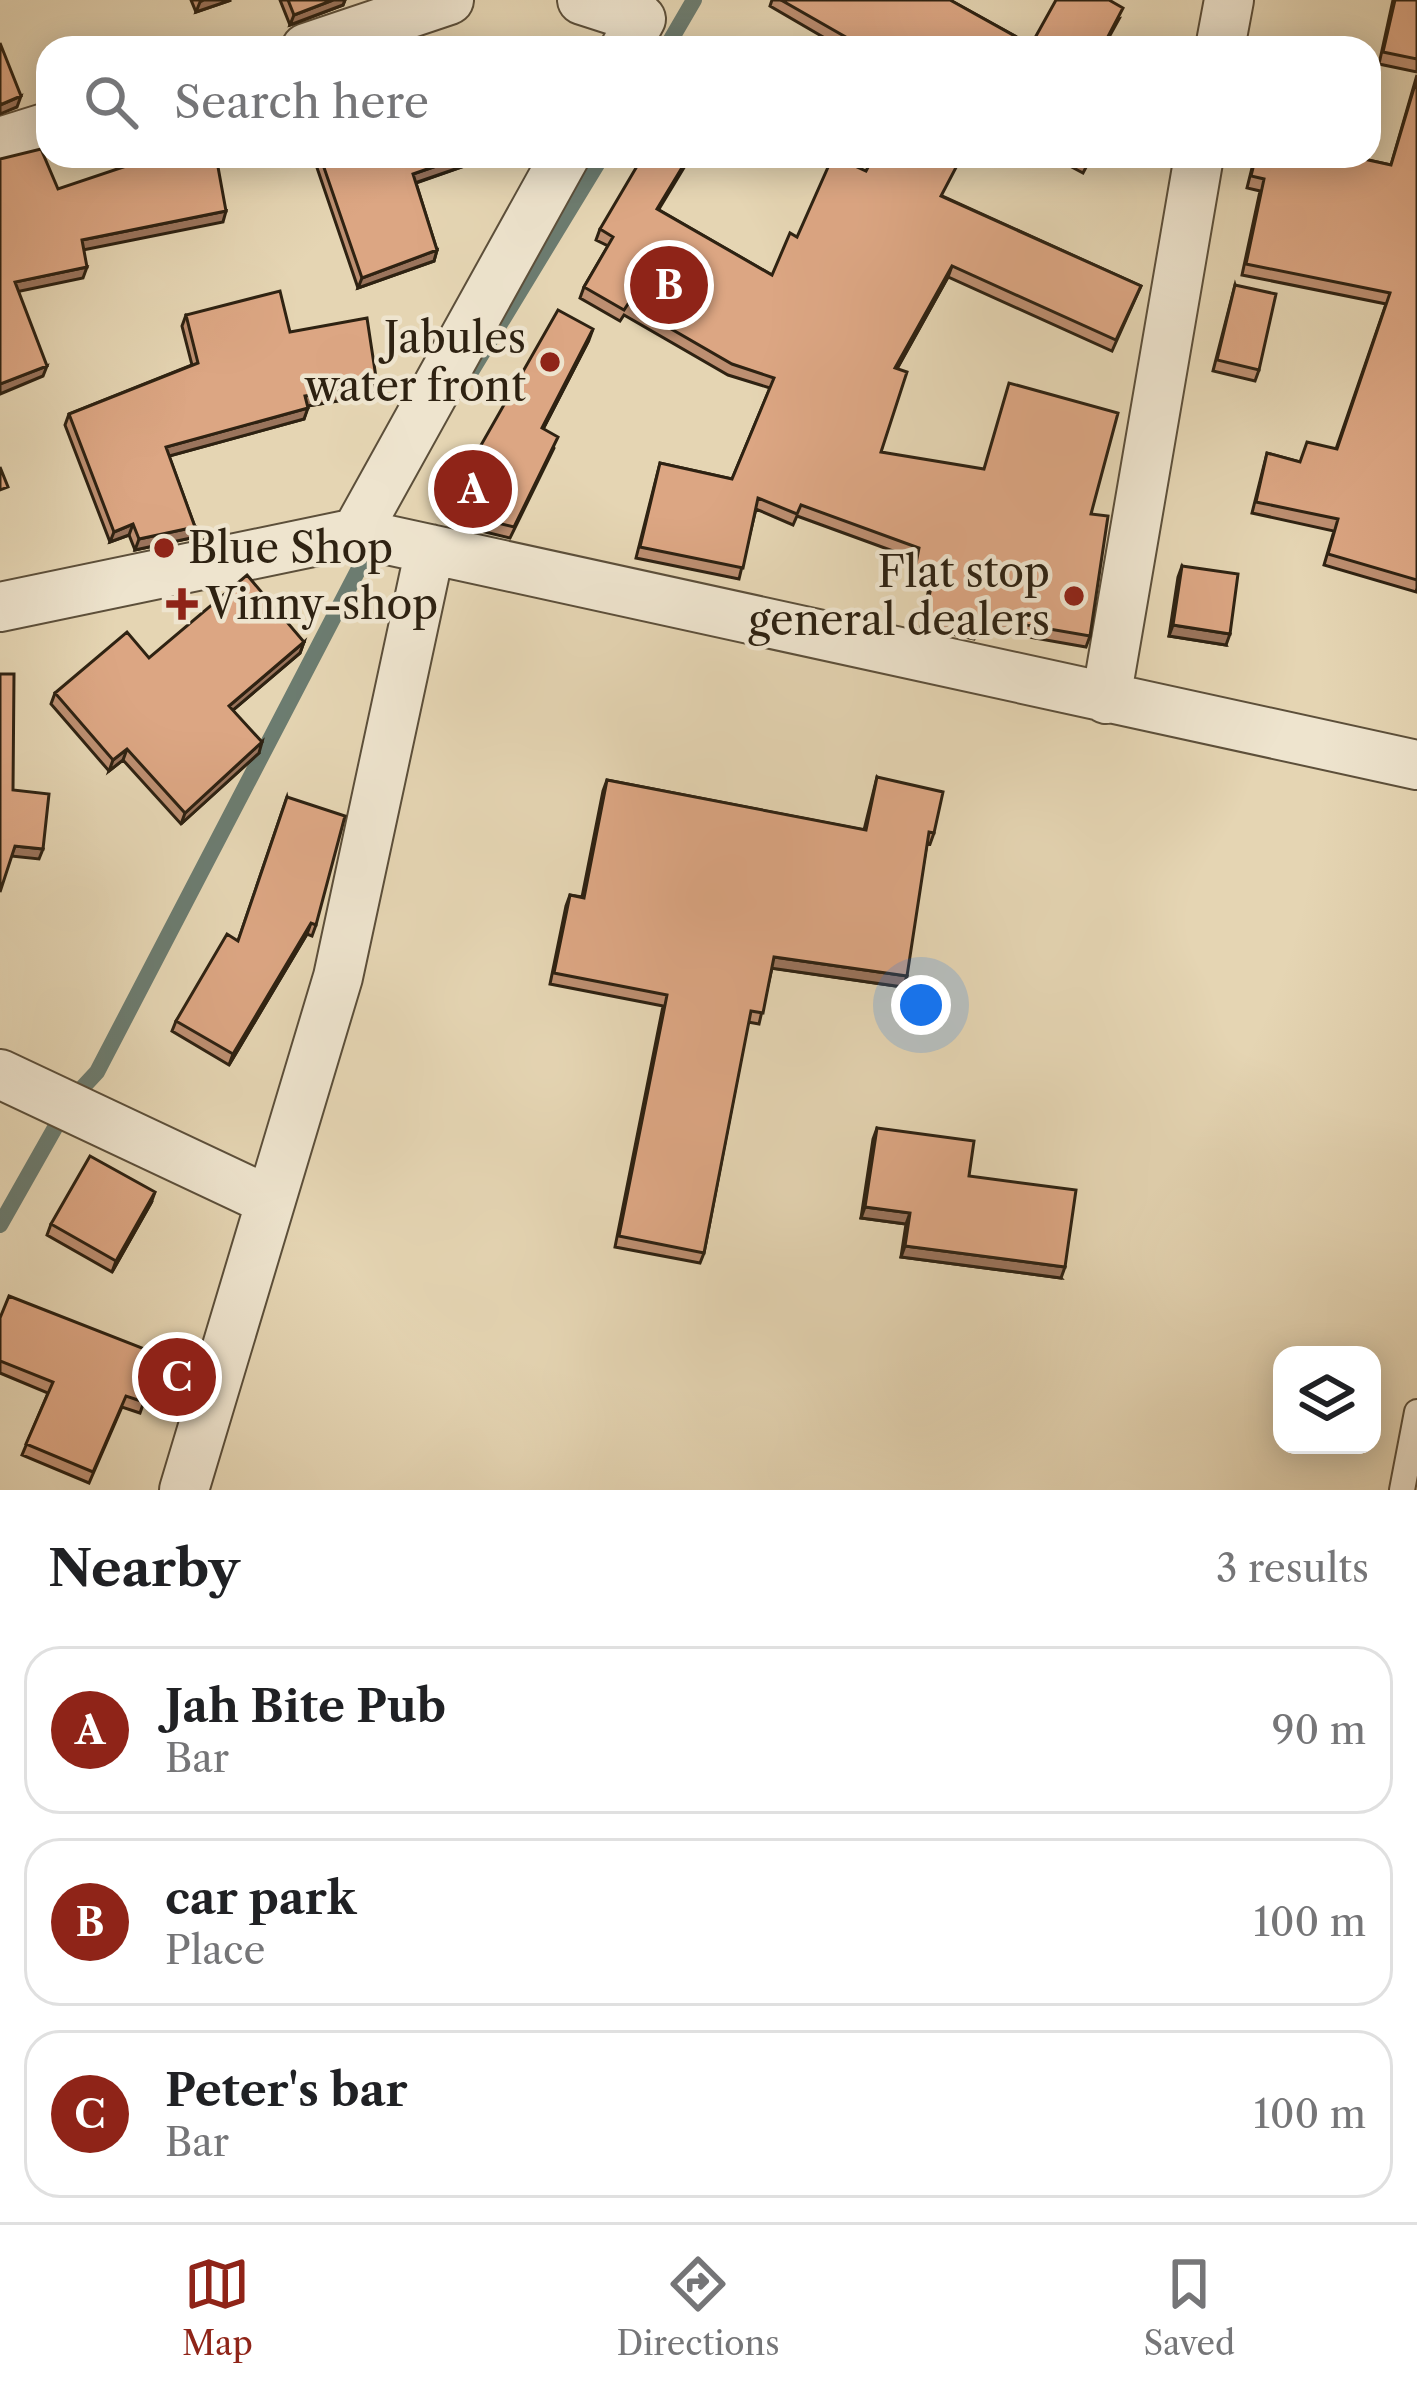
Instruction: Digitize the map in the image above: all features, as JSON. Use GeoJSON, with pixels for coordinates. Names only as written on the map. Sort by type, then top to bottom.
{"type":"FeatureCollection","features":[{"type":"Feature","properties":{"kind":"street"},"geometry":{"type":"LineString","coordinates":[[342,36],[448,0]]}},
{"type":"Feature","properties":{"kind":"street"},"geometry":{"type":"LineString","coordinates":[[581,0],[641,19],[632,36]]}},
{"type":"Feature","properties":{"kind":"street"},"geometry":{"type":"LineString","coordinates":[[1222,36],[1229,0]]}},
{"type":"Feature","properties":{"kind":"street"},"geometry":{"type":"LineString","coordinates":[[0,142],[36,131]]}},
{"type":"Feature","properties":{"kind":"street"},"geometry":{"type":"LineString","coordinates":[[356,532],[558,168]]}},
{"type":"Feature","properties":{"kind":"street"},"geometry":{"type":"LineString","coordinates":[[1106,699],[1197,168]]}},
{"type":"Feature","properties":{"kind":"street"},"geometry":{"type":"LineString","coordinates":[[0,608],[356,532],[1417,765]]}},
{"type":"Feature","properties":{"kind":"street"},"geometry":{"type":"LineString","coordinates":[[184,1490],[338,977],[430,549]]}},
{"type":"Feature","properties":{"kind":"street"},"geometry":{"type":"LineString","coordinates":[[0,1074],[270,1201]]}},
{"type":"Feature","properties":{"kind":"lane"},"geometry":{"type":"LineString","coordinates":[[1402,1490],[1417,1412]]}},
{"type":"Feature","properties":{"kind":"building"},"geometry":{"type":"Polygon","coordinates":[[[288,0],[333,0],[294,15],[288,0]]]}},
{"type":"Feature","properties":{"kind":"building"},"geometry":{"type":"Polygon","coordinates":[[[781,0],[950,0],[1015,36],[844,36],[781,0]]]}},
{"type":"Feature","properties":{"kind":"building"},"geometry":{"type":"Polygon","coordinates":[[[1056,0],[1109,0],[1123,8],[1108,36],[1036,36],[1056,0]]]}},
{"type":"Feature","properties":{"kind":"building"},"geometry":{"type":"Polygon","coordinates":[[[1395,0],[1417,0],[1417,59],[1383,52],[1395,0]]]}},
{"type":"Feature","properties":{"kind":"building"},"geometry":{"type":"Polygon","coordinates":[[[0,43],[21,96],[0,105],[0,43]]]}},
{"type":"Feature","properties":{"kind":"building"},"geometry":{"type":"Polygon","coordinates":[[[1417,78],[1417,580],[1328,554],[1338,519],[1256,502],[1267,453],[1300,462],[1307,442],[1337,449],[1390,293],[1246,264],[1264,179],[1251,176],[1253,168],[1391,165],[1417,78]]]}},
{"type":"Feature","properties":{"kind":"building"},"geometry":{"type":"Polygon","coordinates":[[[36,150],[36,168],[49,168],[58,189],[120,168],[218,168],[226,211],[82,240],[87,267],[15,282],[47,366],[0,384],[0,159],[36,150]]]}},
{"type":"Feature","properties":{"kind":"building"},"geometry":{"type":"Polygon","coordinates":[[[324,168],[430,168],[413,174],[437,250],[362,278],[324,168]]]}},
{"type":"Feature","properties":{"kind":"building"},"geometry":{"type":"Polygon","coordinates":[[[636,168],[682,168],[657,209],[772,275],[790,233],[797,237],[828,168],[956,168],[941,196],[1141,286],[1116,340],[952,266],[895,368],[907,372],[881,452],[984,469],[1009,383],[1118,413],[1091,514],[1108,516],[1090,636],[980,617],[978,628],[925,617],[933,577],[914,574],[919,548],[801,505],[797,514],[758,498],[743,568],[640,547],[660,463],[732,479],[774,378],[732,364],[628,304],[624,310],[584,287],[613,237],[600,229],[636,168]]]}},
{"type":"Feature","properties":{"kind":"building"},"geometry":{"type":"Polygon","coordinates":[[[1235,285],[1276,294],[1259,370],[1217,360],[1235,285]]]}},
{"type":"Feature","properties":{"kind":"building"},"geometry":{"type":"Polygon","coordinates":[[[280,291],[290,332],[367,318],[377,384],[305,396],[308,408],[166,447],[195,527],[139,539],[133,524],[114,532],[69,414],[198,363],[186,315],[280,291]]]}},
{"type":"Feature","properties":{"kind":"building"},"geometry":{"type":"Polygon","coordinates":[[[558,310],[593,329],[542,428],[558,437],[514,527],[481,519],[448,503],[558,310]]]}},
{"type":"Feature","properties":{"kind":"building"},"geometry":{"type":"Polygon","coordinates":[[[0,467],[8,487],[0,490],[0,467]]]}},
{"type":"Feature","properties":{"kind":"building"},"geometry":{"type":"Polygon","coordinates":[[[1182,566],[1238,574],[1230,634],[1173,625],[1182,566]]]}},
{"type":"Feature","properties":{"kind":"building"},"geometry":{"type":"Polygon","coordinates":[[[247,575],[304,642],[229,706],[262,742],[185,813],[127,749],[113,760],[55,693],[127,632],[149,658],[247,575]]]}},
{"type":"Feature","properties":{"kind":"building"},"geometry":{"type":"Polygon","coordinates":[[[0,674],[14,674],[13,790],[49,794],[43,849],[15,846],[0,892],[0,674]]]}},
{"type":"Feature","properties":{"kind":"building"},"geometry":{"type":"Polygon","coordinates":[[[877,777],[943,792],[934,833],[929,832],[907,976],[774,957],[763,1013],[751,1011],[704,1253],[619,1236],[667,995],[554,973],[570,895],[584,898],[607,780],[866,830],[877,777]]]}},
{"type":"Feature","properties":{"kind":"building"},"geometry":{"type":"Polygon","coordinates":[[[287,797],[345,816],[316,925],[311,923],[233,1054],[176,1021],[227,934],[238,941],[287,797]]]}},
{"type":"Feature","properties":{"kind":"building"},"geometry":{"type":"Polygon","coordinates":[[[877,1128],[974,1141],[969,1176],[1076,1190],[1065,1267],[905,1246],[910,1213],[865,1207],[877,1128]]]}},
{"type":"Feature","properties":{"kind":"building"},"geometry":{"type":"Polygon","coordinates":[[[90,1156],[155,1192],[116,1261],[51,1224],[90,1156]]]}},
{"type":"Feature","properties":{"kind":"building"},"geometry":{"type":"Polygon","coordinates":[[[9,1296],[160,1355],[144,1402],[126,1396],[93,1472],[26,1444],[53,1382],[0,1361],[0,1318],[9,1296]]]}},
{"type":"Feature","properties":{"kind":"waterway"},"geometry":{"type":"LineString","coordinates":[[673,36],[694,0]]}},
{"type":"Feature","properties":{"kind":"waterway"},"geometry":{"type":"LineString","coordinates":[[472,370],[595,168]]}},
{"type":"Feature","properties":{"kind":"waterway"},"geometry":{"type":"LineString","coordinates":[[71,1100],[97,1072],[365,557]]}},
{"type":"Feature","properties":{"kind":"waterway"},"geometry":{"type":"LineString","coordinates":[[0,1225],[56,1126]]}},
{"type":"Feature","properties":{"kind":"place","name":"car park"},"geometry":{"type":"Point","coordinates":[669,285]}},
{"type":"Feature","properties":{"kind":"place","name":"Jabules water front"},"geometry":{"type":"Point","coordinates":[550,362]}},
{"type":"Feature","properties":{"kind":"place","name":"Jah Bite Pub"},"geometry":{"type":"Point","coordinates":[473,489]}},
{"type":"Feature","properties":{"kind":"place","name":"Blue Shop"},"geometry":{"type":"Point","coordinates":[164,548]}},
{"type":"Feature","properties":{"kind":"place","name":"Flat stop general dealers"},"geometry":{"type":"Point","coordinates":[1074,596]}},
{"type":"Feature","properties":{"kind":"place","name":"Vinny-shop"},"geometry":{"type":"Point","coordinates":[182,604]}},
{"type":"Feature","properties":{"kind":"place","name":"Peter's bar"},"geometry":{"type":"Point","coordinates":[177,1377]}}]}
